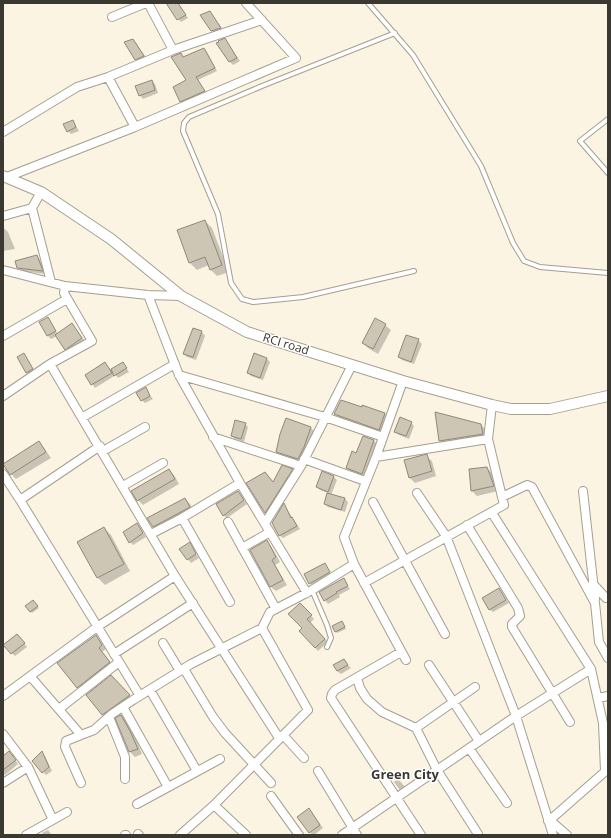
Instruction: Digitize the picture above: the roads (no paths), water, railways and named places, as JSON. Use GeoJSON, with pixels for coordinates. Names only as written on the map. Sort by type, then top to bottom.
{"type":"FeatureCollection","features":[{"type":"Feature","properties":{"kind":"street"},"geometry":{"type":"LineString","coordinates":[[112,17],[147,3],[173,50]]}},
{"type":"Feature","properties":{"kind":"street"},"geometry":{"type":"LineString","coordinates":[[5,176],[135,127],[296,58],[246,3]]}},
{"type":"Feature","properties":{"kind":"street"},"geometry":{"type":"LineString","coordinates":[[3,132],[77,87],[108,77],[173,50],[262,20]]}},
{"type":"Feature","properties":{"kind":"street"},"geometry":{"type":"LineString","coordinates":[[108,77],[135,127]]}},
{"type":"Feature","properties":{"kind":"street","name":"RCI road"},"geometry":{"type":"LineString","coordinates":[[5,176],[41,192],[111,239],[180,296],[247,332],[403,382],[511,409],[550,409],[608,396]]}},
{"type":"Feature","properties":{"kind":"street"},"geometry":{"type":"LineString","coordinates":[[41,192],[32,208],[51,282]]}},
{"type":"Feature","properties":{"kind":"street"},"geometry":{"type":"LineString","coordinates":[[3,216],[32,208]]}},
{"type":"Feature","properties":{"kind":"street"},"geometry":{"type":"LineString","coordinates":[[4,271],[65,286],[148,295],[180,296]]}},
{"type":"Feature","properties":{"kind":"street"},"geometry":{"type":"LineString","coordinates":[[3,396],[50,364],[92,342],[67,299],[64,292],[65,286]]}},
{"type":"Feature","properties":{"kind":"street"},"geometry":{"type":"LineString","coordinates":[[148,295],[180,375],[213,437],[270,532],[310,591]]}},
{"type":"Feature","properties":{"kind":"street"},"geometry":{"type":"LineString","coordinates":[[3,336],[67,299]]}},
{"type":"Feature","properties":{"kind":"street"},"geometry":{"type":"LineString","coordinates":[[50,364],[83,417],[175,576],[222,649],[281,737],[304,758]]}},
{"type":"Feature","properties":{"kind":"street"},"geometry":{"type":"LineString","coordinates":[[83,417],[175,364]]}},
{"type":"Feature","properties":{"kind":"street"},"geometry":{"type":"LineString","coordinates":[[265,523],[302,463],[352,365]]}},
{"type":"Feature","properties":{"kind":"street"},"geometry":{"type":"LineString","coordinates":[[180,375],[325,417],[383,437]]}},
{"type":"Feature","properties":{"kind":"street"},"geometry":{"type":"LineString","coordinates":[[403,382],[376,457],[365,481],[344,537],[354,564],[406,660]]}},
{"type":"Feature","properties":{"kind":"street"},"geometry":{"type":"LineString","coordinates":[[364,583],[504,505],[488,440],[492,405]]}},
{"type":"Feature","properties":{"kind":"street"},"geometry":{"type":"LineString","coordinates":[[20,500],[101,449],[145,427]]}},
{"type":"Feature","properties":{"kind":"street"},"geometry":{"type":"LineString","coordinates":[[213,437],[365,481]]}},
{"type":"Feature","properties":{"kind":"street"},"geometry":{"type":"LineString","coordinates":[[376,457],[488,440]]}},
{"type":"Feature","properties":{"kind":"street"},"geometry":{"type":"LineString","coordinates":[[123,486],[163,463]]}},
{"type":"Feature","properties":{"kind":"street"},"geometry":{"type":"LineString","coordinates":[[3,474],[140,696]]}},
{"type":"Feature","properties":{"kind":"street"},"geometry":{"type":"LineString","coordinates":[[150,534],[182,518],[240,483]]}},
{"type":"Feature","properties":{"kind":"street"},"geometry":{"type":"LineString","coordinates":[[502,497],[527,485],[532,487],[595,603]]}},
{"type":"Feature","properties":{"kind":"street"},"geometry":{"type":"LineString","coordinates":[[583,491],[599,642],[608,658]]}},
{"type":"Feature","properties":{"kind":"street"},"geometry":{"type":"LineString","coordinates":[[417,494],[446,536],[516,716],[553,835]]}},
{"type":"Feature","properties":{"kind":"street"},"geometry":{"type":"LineString","coordinates":[[374,502],[445,634]]}},
{"type":"Feature","properties":{"kind":"street"},"geometry":{"type":"LineString","coordinates":[[492,513],[591,669],[603,723],[606,770],[549,821]]}},
{"type":"Feature","properties":{"kind":"street"},"geometry":{"type":"LineString","coordinates":[[182,518],[230,602]]}},
{"type":"Feature","properties":{"kind":"street"},"geometry":{"type":"LineString","coordinates":[[228,522],[276,609]]}},
{"type":"Feature","properties":{"kind":"street"},"geometry":{"type":"LineString","coordinates":[[467,525],[518,608],[520,616],[513,621],[512,627],[570,722]]}},
{"type":"Feature","properties":{"kind":"street"},"geometry":{"type":"LineString","coordinates":[[242,548],[270,532]]}},
{"type":"Feature","properties":{"kind":"street"},"geometry":{"type":"LineString","coordinates":[[81,783],[65,747],[66,741],[94,730],[109,717],[182,670],[262,628],[270,612],[310,591],[354,564]]}},
{"type":"Feature","properties":{"kind":"street"},"geometry":{"type":"LineString","coordinates":[[3,696],[97,627],[175,576]]}},
{"type":"Feature","properties":{"kind":"street"},"geometry":{"type":"LineString","coordinates":[[593,584],[606,598],[608,597]]}},
{"type":"Feature","properties":{"kind":"street"},"geometry":{"type":"LineString","coordinates":[[114,654],[193,604]]}},
{"type":"Feature","properties":{"kind":"street"},"geometry":{"type":"LineString","coordinates":[[184,833],[214,805],[308,710],[262,628]]}},
{"type":"Feature","properties":{"kind":"street"},"geometry":{"type":"LineString","coordinates":[[163,643],[225,733],[271,782]]}},
{"type":"Feature","properties":{"kind":"street"},"geometry":{"type":"LineString","coordinates":[[401,652],[335,690],[331,698],[421,835]]}},
{"type":"Feature","properties":{"kind":"street"},"geometry":{"type":"LineString","coordinates":[[59,709],[119,662]]}},
{"type":"Feature","properties":{"kind":"street"},"geometry":{"type":"LineString","coordinates":[[429,666],[479,741]]}},
{"type":"Feature","properties":{"kind":"street"},"geometry":{"type":"LineString","coordinates":[[342,835],[516,716],[591,669]]}},
{"type":"Feature","properties":{"kind":"street"},"geometry":{"type":"LineString","coordinates":[[30,676],[81,734]]}},
{"type":"Feature","properties":{"kind":"street"},"geometry":{"type":"LineString","coordinates":[[357,678],[360,688],[367,699],[377,708],[382,712],[416,728],[437,770],[478,834]]}},
{"type":"Feature","properties":{"kind":"street"},"geometry":{"type":"LineString","coordinates":[[416,728],[475,687]]}},
{"type":"Feature","properties":{"kind":"street"},"geometry":{"type":"LineString","coordinates":[[150,690],[197,771]]}},
{"type":"Feature","properties":{"kind":"street"},"geometry":{"type":"LineString","coordinates":[[598,698],[608,696]]}},
{"type":"Feature","properties":{"kind":"street"},"geometry":{"type":"LineString","coordinates":[[124,707],[168,787]]}},
{"type":"Feature","properties":{"kind":"street"},"geometry":{"type":"LineString","coordinates":[[109,717],[125,757],[125,778]]}},
{"type":"Feature","properties":{"kind":"street"},"geometry":{"type":"LineString","coordinates":[[3,734],[28,767],[53,820]]}},
{"type":"Feature","properties":{"kind":"street"},"geometry":{"type":"LineString","coordinates":[[469,748],[507,803]]}},
{"type":"Feature","properties":{"kind":"street"},"geometry":{"type":"LineString","coordinates":[[137,804],[220,759]]}},
{"type":"Feature","properties":{"kind":"street"},"geometry":{"type":"LineString","coordinates":[[3,783],[28,767]]}},
{"type":"Feature","properties":{"kind":"street"},"geometry":{"type":"LineString","coordinates":[[318,771],[357,835]]}},
{"type":"Feature","properties":{"kind":"street"},"geometry":{"type":"LineString","coordinates":[[271,796],[299,835]]}},
{"type":"Feature","properties":{"kind":"street"},"geometry":{"type":"LineString","coordinates":[[214,805],[246,835]]}},
{"type":"Feature","properties":{"kind":"street"},"geometry":{"type":"LineString","coordinates":[[26,835],[67,812]]}},
{"type":"Feature","properties":{"kind":"street"},"geometry":{"type":"LineString","coordinates":[[549,821],[566,835]]}},
{"type":"Feature","properties":{"kind":"lane"},"geometry":{"type":"LineString","coordinates":[[368,3],[413,55],[481,166],[513,243],[524,261],[540,267],[608,273]]}},
{"type":"Feature","properties":{"kind":"lane"},"geometry":{"type":"LineString","coordinates":[[395,33],[189,117],[184,123],[183,131],[218,214],[231,283],[242,299],[253,302],[303,297],[414,271]]}},
{"type":"Feature","properties":{"kind":"lane"},"geometry":{"type":"LineString","coordinates":[[608,119],[580,141],[608,173]]}},
{"type":"Feature","properties":{"kind":"lane"},"geometry":{"type":"LineString","coordinates":[[310,591],[328,625],[331,638],[327,647]]}},
{"type":"Feature","properties":{"kind":"district","name":"Green City"},"geometry":{"type":"Point","coordinates":[405,774]}}]}
